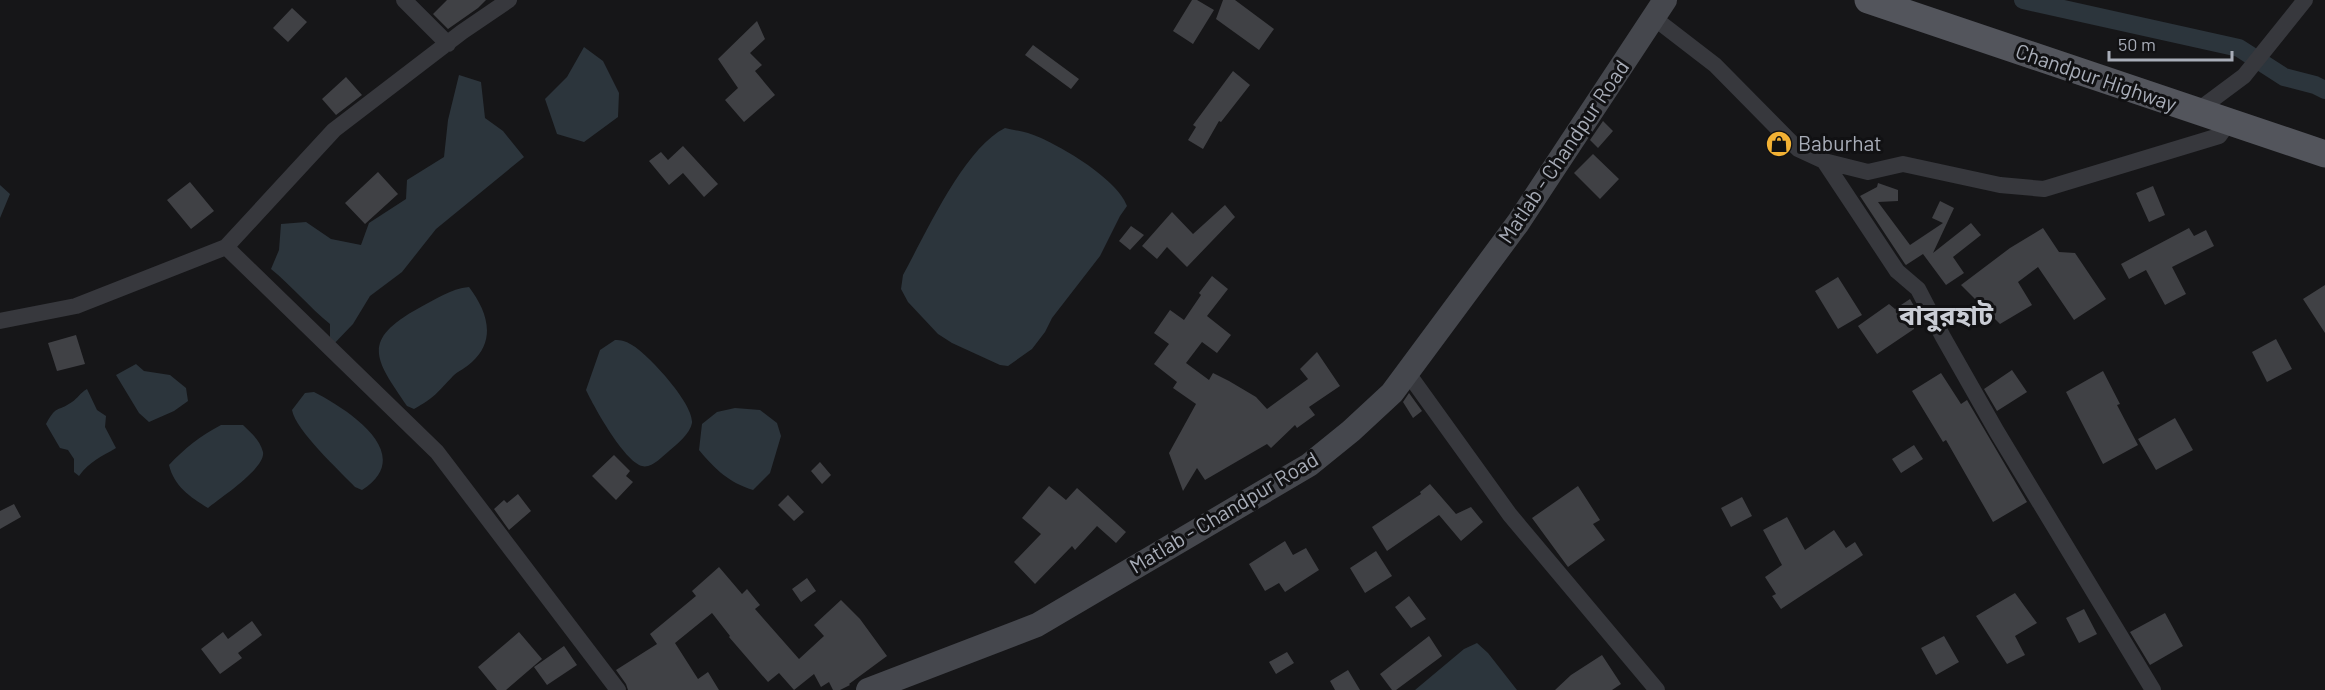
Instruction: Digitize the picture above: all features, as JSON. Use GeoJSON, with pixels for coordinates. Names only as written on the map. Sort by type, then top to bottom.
{"type":"FeatureCollection","features":[{"type":"Feature","properties":{"kind":"main road","name":"Chandpur Highway"},"geometry":{"type":"LineString","coordinates":[[1868,0],[1908,6],[2197,111],[2325,154]]}},
{"type":"Feature","properties":{"kind":"main road","name":"Matlab - Chandpur Road"},"geometry":{"type":"LineString","coordinates":[[868,690],[1037,625],[1309,465],[1351,430],[1392,393],[1518,223],[1659,9]]}},
{"type":"Feature","properties":{"kind":"street"},"geometry":{"type":"LineString","coordinates":[[405,0],[448,44]]}},
{"type":"Feature","properties":{"kind":"street"},"geometry":{"type":"LineString","coordinates":[[0,321],[76,306],[226,247],[334,130],[509,0]]}},
{"type":"Feature","properties":{"kind":"street"},"geometry":{"type":"LineString","coordinates":[[2197,111],[2244,76],[2305,0]]}},
{"type":"Feature","properties":{"kind":"street"},"geometry":{"type":"LineString","coordinates":[[1659,9],[1798,149],[1824,161],[1868,172],[1903,164],[2000,185],[2044,189],[2219,136],[2229,122]]}},
{"type":"Feature","properties":{"kind":"street"},"geometry":{"type":"LineString","coordinates":[[1824,161],[1897,271],[1918,289],[1943,338],[1997,432],[2153,690]]}},
{"type":"Feature","properties":{"kind":"street"},"geometry":{"type":"LineString","coordinates":[[226,247],[437,452],[618,690]]}},
{"type":"Feature","properties":{"kind":"street"},"geometry":{"type":"LineString","coordinates":[[1407,372],[1510,515],[1657,690]]}},
{"type":"Feature","properties":{"kind":"shaded area"},"geometry":{"type":"Polygon","coordinates":[[[584,47],[603,61],[619,93],[618,117],[584,142],[557,134],[545,99],[567,77],[584,47]]]}},
{"type":"Feature","properties":{"kind":"shaded area"},"geometry":{"type":"Polygon","coordinates":[[[459,75],[481,82],[485,118],[503,131],[524,157],[436,229],[402,272],[370,296],[353,324],[330,348],[330,324],[271,269],[279,250],[281,224],[306,222],[331,239],[361,245],[369,223],[406,199],[407,180],[444,157],[448,120],[459,75]]]}},
{"type":"Feature","properties":{"kind":"shaded area"},"geometry":{"type":"Polygon","coordinates":[[[1005,128],[1028,133],[1054,144],[1085,163],[1112,184],[1127,206],[1100,256],[1052,318],[1045,332],[1032,349],[1008,366],[1000,365],[938,334],[908,302],[901,289],[903,275],[947,194],[975,154],[990,138],[1005,128]]]}},
{"type":"Feature","properties":{"kind":"shaded area"},"geometry":{"type":"Polygon","coordinates":[[[0,185],[10,194],[0,218],[0,185]]]}},
{"type":"Feature","properties":{"kind":"shaded area"},"geometry":{"type":"Polygon","coordinates":[[[469,287],[481,306],[487,325],[485,344],[472,362],[455,374],[431,398],[414,409],[407,406],[381,363],[379,352],[381,341],[387,331],[419,308],[449,292],[469,287]]]}},
{"type":"Feature","properties":{"kind":"shaded area"},"geometry":{"type":"Polygon","coordinates":[[[615,340],[630,344],[648,358],[669,380],[691,415],[691,427],[686,435],[649,466],[642,466],[635,462],[618,444],[586,390],[600,350],[615,340]]]}},
{"type":"Feature","properties":{"kind":"shaded area"},"geometry":{"type":"Polygon","coordinates":[[[136,364],[144,371],[170,375],[186,388],[188,401],[174,411],[149,422],[139,413],[116,375],[136,364]]]}},
{"type":"Feature","properties":{"kind":"shaded area"},"geometry":{"type":"Polygon","coordinates":[[[87,389],[97,410],[106,416],[105,427],[116,448],[92,463],[79,476],[74,472],[74,459],[68,450],[60,448],[46,424],[55,411],[72,402],[87,389]]]}},
{"type":"Feature","properties":{"kind":"shaded area"},"geometry":{"type":"Polygon","coordinates":[[[314,392],[358,421],[371,434],[380,448],[383,462],[377,476],[362,490],[355,487],[319,450],[295,419],[292,410],[305,393],[314,392]]]}},
{"type":"Feature","properties":{"kind":"shaded area"},"geometry":{"type":"Polygon","coordinates":[[[735,408],[760,410],[777,423],[781,436],[770,473],[753,490],[723,475],[699,450],[702,424],[717,412],[735,408]]]}},
{"type":"Feature","properties":{"kind":"shaded area"},"geometry":{"type":"Polygon","coordinates":[[[221,425],[243,425],[260,444],[263,452],[262,459],[250,474],[208,508],[179,485],[169,465],[193,443],[221,425]]]}},
{"type":"Feature","properties":{"kind":"shaded area"},"geometry":{"type":"Polygon","coordinates":[[[1477,643],[1488,653],[1517,690],[1415,690],[1464,649],[1477,643]]]}},
{"type":"Feature","properties":{"kind":"building"},"geometry":{"type":"Polygon","coordinates":[[[447,0],[486,0],[448,29],[433,14],[447,0]]]}},
{"type":"Feature","properties":{"kind":"building"},"geometry":{"type":"Polygon","coordinates":[[[1192,0],[1197,0],[1214,10],[1193,44],[1173,31],[1192,0]]]}},
{"type":"Feature","properties":{"kind":"building"},"geometry":{"type":"Polygon","coordinates":[[[1223,0],[1235,0],[1274,29],[1259,50],[1216,19],[1223,0]]]}},
{"type":"Feature","properties":{"kind":"building"},"geometry":{"type":"Polygon","coordinates":[[[292,8],[307,22],[288,42],[273,28],[292,8]]]}},
{"type":"Feature","properties":{"kind":"building"},"geometry":{"type":"Polygon","coordinates":[[[757,21],[765,39],[750,53],[762,65],[755,71],[775,95],[744,122],[725,100],[738,88],[718,59],[757,21]]]}},
{"type":"Feature","properties":{"kind":"building"},"geometry":{"type":"Polygon","coordinates":[[[1033,45],[1079,79],[1071,89],[1025,55],[1033,45]]]}},
{"type":"Feature","properties":{"kind":"building"},"geometry":{"type":"Polygon","coordinates":[[[1233,71],[1250,85],[1221,122],[1219,121],[1203,149],[1188,140],[1196,127],[1193,125],[1233,71]]]}},
{"type":"Feature","properties":{"kind":"building"},"geometry":{"type":"Polygon","coordinates":[[[346,77],[362,95],[336,115],[322,99],[346,77]]]}},
{"type":"Feature","properties":{"kind":"building"},"geometry":{"type":"Polygon","coordinates":[[[1603,121],[1613,131],[1598,148],[1590,140],[1603,121]]]}},
{"type":"Feature","properties":{"kind":"building"},"geometry":{"type":"Polygon","coordinates":[[[683,146],[718,184],[704,197],[683,173],[669,185],[649,161],[661,152],[668,160],[683,146]]]}},
{"type":"Feature","properties":{"kind":"building"},"geometry":{"type":"Polygon","coordinates":[[[1593,154],[1619,179],[1600,199],[1574,173],[1593,154]]]}},
{"type":"Feature","properties":{"kind":"building"},"geometry":{"type":"Polygon","coordinates":[[[378,172],[398,194],[365,224],[345,203],[378,172]]]}},
{"type":"Feature","properties":{"kind":"building"},"geometry":{"type":"Polygon","coordinates":[[[190,182],[214,211],[191,229],[167,200],[190,182]]]}},
{"type":"Feature","properties":{"kind":"building"},"geometry":{"type":"Polygon","coordinates":[[[1878,183],[1898,190],[1898,201],[1878,202],[1910,245],[1943,223],[1932,218],[1940,201],[1954,208],[1933,253],[1971,223],[1981,235],[1953,257],[1964,273],[1946,285],[1923,254],[1905,264],[1860,196],[1877,187],[1878,183]]]}},
{"type":"Feature","properties":{"kind":"building"},"geometry":{"type":"Polygon","coordinates":[[[2153,186],[2165,215],[2149,222],[2136,193],[2153,186]]]}},
{"type":"Feature","properties":{"kind":"building"},"geometry":{"type":"Polygon","coordinates":[[[1225,205],[1235,217],[1187,267],[1167,247],[1157,259],[1142,246],[1172,212],[1193,234],[1225,205]]]}},
{"type":"Feature","properties":{"kind":"building"},"geometry":{"type":"Polygon","coordinates":[[[1131,226],[1144,235],[1130,250],[1119,241],[1131,226]]]}},
{"type":"Feature","properties":{"kind":"building"},"geometry":{"type":"Polygon","coordinates":[[[2043,228],[2059,252],[2075,253],[2106,299],[2074,320],[2038,267],[2018,282],[2032,305],[2000,324],[1961,285],[2010,248],[2043,228]]]}},
{"type":"Feature","properties":{"kind":"building"},"geometry":{"type":"Polygon","coordinates":[[[2189,228],[2194,236],[2206,230],[2214,246],[2172,267],[2186,294],[2165,305],[2146,270],[2129,279],[2121,264],[2189,228]]]}},
{"type":"Feature","properties":{"kind":"building"},"geometry":{"type":"Polygon","coordinates":[[[1212,276],[1228,289],[1207,316],[1231,335],[1217,353],[1202,342],[1186,363],[1209,380],[1213,373],[1229,381],[1256,397],[1267,409],[1308,379],[1300,369],[1317,352],[1340,386],[1309,407],[1315,415],[1297,428],[1295,425],[1271,448],[1267,444],[1205,480],[1197,468],[1183,491],[1169,453],[1196,404],[1173,388],[1177,382],[1154,364],[1169,344],[1154,333],[1170,310],[1184,320],[1201,295],[1199,293],[1212,276]]]}},
{"type":"Feature","properties":{"kind":"building"},"geometry":{"type":"Polygon","coordinates":[[[1838,277],[1862,315],[1838,329],[1815,291],[1838,277]]]}},
{"type":"Feature","properties":{"kind":"building"},"geometry":{"type":"Polygon","coordinates":[[[2325,285],[2325,333],[2303,299],[2325,285]]]}},
{"type":"Feature","properties":{"kind":"building"},"geometry":{"type":"Polygon","coordinates":[[[1910,299],[1914,306],[1914,329],[1877,354],[1858,326],[1889,304],[1895,309],[1910,299]]]}},
{"type":"Feature","properties":{"kind":"building"},"geometry":{"type":"Polygon","coordinates":[[[76,335],[85,364],[57,371],[48,343],[76,335]]]}},
{"type":"Feature","properties":{"kind":"building"},"geometry":{"type":"Polygon","coordinates":[[[2276,339],[2292,369],[2267,382],[2252,352],[2276,339]]]}},
{"type":"Feature","properties":{"kind":"building"},"geometry":{"type":"Polygon","coordinates":[[[2012,370],[2027,392],[1997,411],[1984,389],[2012,370]]]}},
{"type":"Feature","properties":{"kind":"building"},"geometry":{"type":"Polygon","coordinates":[[[2103,371],[2120,404],[2117,405],[2138,445],[2103,464],[2066,392],[2103,371]]]}},
{"type":"Feature","properties":{"kind":"building"},"geometry":{"type":"Polygon","coordinates":[[[1941,373],[1961,404],[1967,400],[2027,502],[1993,522],[1946,440],[1943,442],[1912,391],[1941,373]]]}},
{"type":"Feature","properties":{"kind":"building"},"geometry":{"type":"Polygon","coordinates":[[[1409,393],[1422,411],[1413,418],[1403,402],[1409,393]]]}},
{"type":"Feature","properties":{"kind":"building"},"geometry":{"type":"Polygon","coordinates":[[[2175,418],[2193,450],[2156,470],[2138,439],[2175,418]]]}},
{"type":"Feature","properties":{"kind":"building"},"geometry":{"type":"Polygon","coordinates":[[[1914,445],[1923,459],[1901,473],[1892,459],[1914,445]]]}},
{"type":"Feature","properties":{"kind":"building"},"geometry":{"type":"Polygon","coordinates":[[[614,455],[630,471],[626,476],[633,482],[616,500],[592,476],[614,455]]]}},
{"type":"Feature","properties":{"kind":"building"},"geometry":{"type":"Polygon","coordinates":[[[820,462],[831,475],[822,484],[811,471],[820,462]]]}},
{"type":"Feature","properties":{"kind":"building"},"geometry":{"type":"Polygon","coordinates":[[[1430,484],[1456,514],[1471,507],[1483,522],[1461,541],[1439,515],[1387,551],[1372,527],[1421,494],[1420,492],[1430,484]]]}},
{"type":"Feature","properties":{"kind":"building"},"geometry":{"type":"Polygon","coordinates":[[[1049,486],[1066,500],[1077,488],[1126,532],[1116,543],[1097,526],[1075,550],[1072,546],[1035,584],[1014,562],[1041,534],[1022,518],[1049,486]]]}},
{"type":"Feature","properties":{"kind":"building"},"geometry":{"type":"Polygon","coordinates":[[[1578,486],[1600,520],[1593,524],[1605,540],[1568,567],[1532,518],[1578,486]]]}},
{"type":"Feature","properties":{"kind":"building"},"geometry":{"type":"Polygon","coordinates":[[[518,494],[531,511],[509,530],[494,509],[504,500],[507,503],[518,494]]]}},
{"type":"Feature","properties":{"kind":"building"},"geometry":{"type":"Polygon","coordinates":[[[788,495],[804,512],[794,521],[778,505],[788,495]]]}},
{"type":"Feature","properties":{"kind":"building"},"geometry":{"type":"Polygon","coordinates":[[[1742,497],[1752,516],[1731,527],[1721,508],[1742,497]]]}},
{"type":"Feature","properties":{"kind":"building"},"geometry":{"type":"Polygon","coordinates":[[[14,504],[21,517],[0,529],[0,511],[14,504]]]}},
{"type":"Feature","properties":{"kind":"building"},"geometry":{"type":"Polygon","coordinates":[[[1787,517],[1805,550],[1834,530],[1846,548],[1855,542],[1863,555],[1781,609],[1772,596],[1776,594],[1765,577],[1782,565],[1763,530],[1787,517]]]}},
{"type":"Feature","properties":{"kind":"building"},"geometry":{"type":"Polygon","coordinates":[[[1285,541],[1293,555],[1306,548],[1319,570],[1285,592],[1279,583],[1265,591],[1249,564],[1285,541]]]}},
{"type":"Feature","properties":{"kind":"building"},"geometry":{"type":"Polygon","coordinates":[[[1376,551],[1392,576],[1365,593],[1350,568],[1376,551]]]}},
{"type":"Feature","properties":{"kind":"building"},"geometry":{"type":"Polygon","coordinates":[[[719,567],[742,594],[747,589],[760,605],[755,609],[799,659],[824,636],[814,625],[841,600],[860,619],[887,656],[850,685],[840,690],[833,690],[829,682],[821,687],[814,674],[794,690],[779,673],[768,682],[729,637],[712,613],[675,643],[698,679],[708,672],[719,690],[628,690],[616,670],[657,644],[650,634],[696,596],[692,591],[719,567]]]}},
{"type":"Feature","properties":{"kind":"building"},"geometry":{"type":"Polygon","coordinates":[[[807,578],[816,591],[801,602],[792,589],[807,578]]]}},
{"type":"Feature","properties":{"kind":"building"},"geometry":{"type":"Polygon","coordinates":[[[2015,593],[2037,623],[2015,636],[2025,655],[2007,664],[1976,616],[2015,593]]]}},
{"type":"Feature","properties":{"kind":"building"},"geometry":{"type":"Polygon","coordinates":[[[1409,596],[1426,619],[1411,628],[1395,607],[1409,596]]]}},
{"type":"Feature","properties":{"kind":"building"},"geometry":{"type":"Polygon","coordinates":[[[2084,609],[2097,634],[2079,643],[2066,618],[2084,609]]]}},
{"type":"Feature","properties":{"kind":"building"},"geometry":{"type":"Polygon","coordinates":[[[2165,613],[2183,646],[2150,665],[2130,632],[2165,613]]]}},
{"type":"Feature","properties":{"kind":"building"},"geometry":{"type":"Polygon","coordinates":[[[252,621],[262,635],[238,653],[242,658],[220,674],[201,649],[223,632],[228,639],[252,621]]]}},
{"type":"Feature","properties":{"kind":"building"},"geometry":{"type":"Polygon","coordinates":[[[519,632],[542,659],[506,690],[497,690],[478,667],[519,632]]]}},
{"type":"Feature","properties":{"kind":"building"},"geometry":{"type":"Polygon","coordinates":[[[1429,636],[1442,656],[1396,690],[1392,690],[1380,674],[1429,636]]]}},
{"type":"Feature","properties":{"kind":"building"},"geometry":{"type":"Polygon","coordinates":[[[1944,636],[1959,662],[1936,675],[1921,648],[1944,636]]]}},
{"type":"Feature","properties":{"kind":"building"},"geometry":{"type":"Polygon","coordinates":[[[564,646],[577,665],[547,685],[534,667],[564,646]]]}},
{"type":"Feature","properties":{"kind":"building"},"geometry":{"type":"Polygon","coordinates":[[[1287,652],[1294,663],[1276,674],[1269,662],[1287,652]]]}},
{"type":"Feature","properties":{"kind":"building"},"geometry":{"type":"Polygon","coordinates":[[[1602,655],[1621,684],[1612,690],[1555,690],[1571,675],[1602,655]]]}},
{"type":"Feature","properties":{"kind":"building"},"geometry":{"type":"Polygon","coordinates":[[[1348,670],[1360,690],[1335,690],[1330,681],[1348,670]]]}},
{"type":"Feature","properties":{"kind":"waterway"},"geometry":{"type":"LineString","coordinates":[[2023,0],[2239,48],[2284,77],[2325,90]]}},
{"type":"Feature","properties":{"kind":"place","name":"Baburhat"},"geometry":{"type":"Point","coordinates":[1779,144]}},
{"type":"Feature","properties":{"kind":"district","name":"বাবুরহাট"},"geometry":{"type":"Point","coordinates":[1946,316]}}]}
